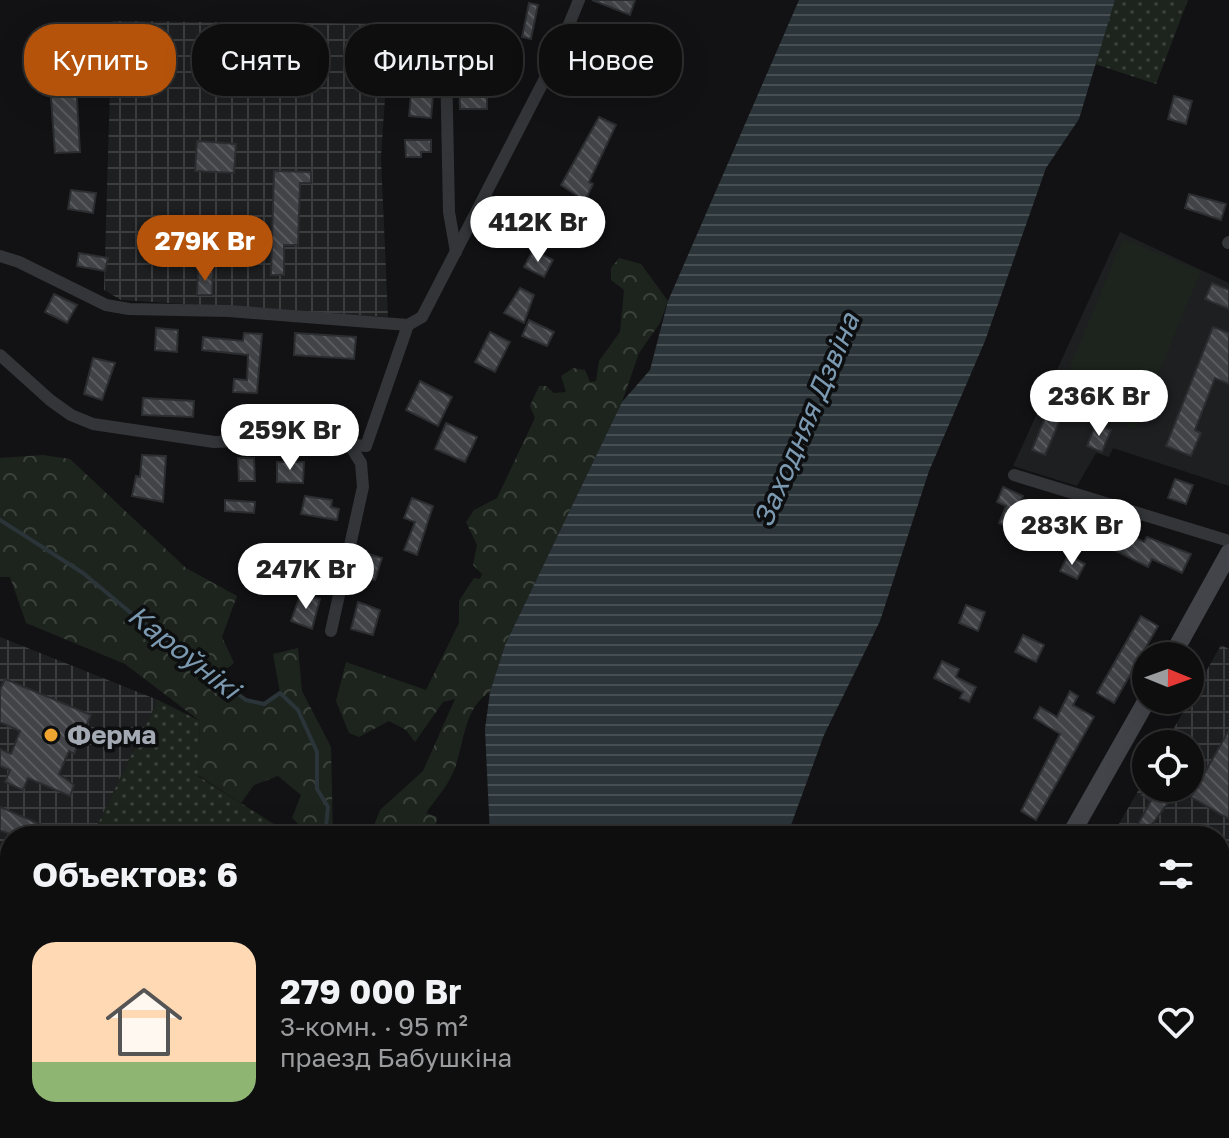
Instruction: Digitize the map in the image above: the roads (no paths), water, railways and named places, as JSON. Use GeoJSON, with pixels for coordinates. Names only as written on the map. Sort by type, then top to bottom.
{"type":"FeatureCollection","features":[{"type":"Feature","properties":{"kind":"main road"},"geometry":{"type":"LineString","coordinates":[[1180,642],[1229,553]]}},
{"type":"Feature","properties":{"kind":"main road"},"geometry":{"type":"LineString","coordinates":[[1076,826],[1139,714]]}},
{"type":"Feature","properties":{"kind":"street"},"geometry":{"type":"LineString","coordinates":[[0,256],[19,262],[106,305],[129,309],[229,311],[408,325],[422,317],[554,61],[579,0]]}},
{"type":"Feature","properties":{"kind":"street"},"geometry":{"type":"LineString","coordinates":[[447,96],[449,212],[456,252]]}},
{"type":"Feature","properties":{"kind":"street"},"geometry":{"type":"LineString","coordinates":[[0,355],[61,408],[93,424],[214,442],[288,439],[366,446],[408,325]]}},
{"type":"Feature","properties":{"kind":"street"},"geometry":{"type":"LineString","coordinates":[[331,631],[363,487],[361,463],[351,447]]}},
{"type":"Feature","properties":{"kind":"street"},"geometry":{"type":"LineString","coordinates":[[1014,475],[1229,541]]}},
{"type":"Feature","properties":{"kind":"water","name":"Заходняя Дзвіна"},"geometry":{"type":"Polygon","coordinates":[[[799,0],[1115,0],[1079,119],[1046,168],[985,341],[929,471],[880,621],[824,735],[791,826],[490,826],[485,729],[490,692],[505,645],[622,402],[650,370],[668,301],[799,0]]]}},
{"type":"Feature","properties":{"kind":"waterway","name":"Кароўнікі"},"geometry":{"type":"LineString","coordinates":[[0,520],[83,573],[155,633],[246,700],[264,704],[280,693],[298,710],[317,752],[317,789],[328,807],[326,826]]}},
{"type":"Feature","properties":{"kind":"place","name":"Ферма"},"geometry":{"type":"Point","coordinates":[51,735]}}]}
